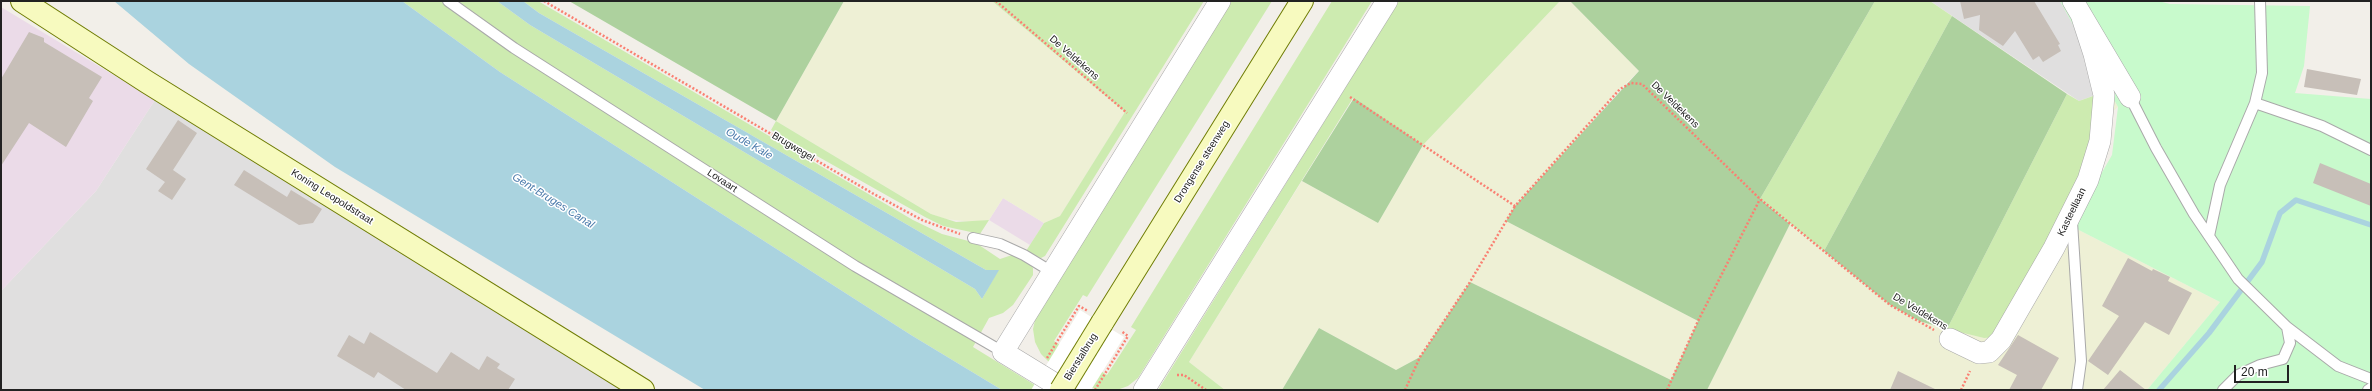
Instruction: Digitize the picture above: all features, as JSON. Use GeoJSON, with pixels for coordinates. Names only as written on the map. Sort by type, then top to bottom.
{"type":"FeatureCollection","features":[{"type":"Feature","properties":{"kind":"street","name":"Koning Leopoldstraat"},"geometry":{"type":"LineString","coordinates":[[22,1],[160,90],[644,390]]}},
{"type":"Feature","properties":{"kind":"street"},"geometry":{"type":"LineString","coordinates":[[1065,390],[1003,352],[1220,1]]}},
{"type":"Feature","properties":{"kind":"street","name":"Drongense steenweg"},"geometry":{"type":"LineString","coordinates":[[1102,323],[1302,1]]}},
{"type":"Feature","properties":{"kind":"street"},"geometry":{"type":"LineString","coordinates":[[1149,382],[1387,1]]}},
{"type":"Feature","properties":{"kind":"street","name":"Kasteellaan"},"geometry":{"type":"LineString","coordinates":[[2077,8],[2130,97]]}},
{"type":"Feature","properties":{"kind":"street","name":"Kasteellaan"},"geometry":{"type":"LineString","coordinates":[[1950,339],[1979,353],[1989,352],[2001,340],[2051,255],[2088,180],[2100,141],[2104,95],[2094,54],[2077,8]]}},
{"type":"Feature","properties":{"kind":"street","name":"Bierstalbrug"},"geometry":{"type":"LineString","coordinates":[[1061,390],[1102,323]]}},
{"type":"Feature","properties":{"kind":"lane","name":"Lovaart"},"geometry":{"type":"LineString","coordinates":[[448,1],[514,48],[855,266],[1003,352]]}},
{"type":"Feature","properties":{"kind":"lane"},"geometry":{"type":"LineString","coordinates":[[2209,236],[2220,185],[2255,104],[2262,73],[2260,1]]}},
{"type":"Feature","properties":{"kind":"lane"},"geometry":{"type":"LineString","coordinates":[[2130,97],[2156,148],[2209,236],[2239,280],[2287,327],[2338,366],[2371,378]]}},
{"type":"Feature","properties":{"kind":"lane"},"geometry":{"type":"LineString","coordinates":[[2255,104],[2322,126],[2371,150]]}},
{"type":"Feature","properties":{"kind":"lane"},"geometry":{"type":"LineString","coordinates":[[2071,214],[2081,361],[2077,390]]}},
{"type":"Feature","properties":{"kind":"lane"},"geometry":{"type":"LineString","coordinates":[[973,238],[1000,244],[1024,255],[1052,272]]}},
{"type":"Feature","properties":{"kind":"lane"},"geometry":{"type":"LineString","coordinates":[[2223,390],[2238,375],[2260,365],[2283,359],[2290,343],[2287,327]]}},
{"type":"Feature","properties":{"kind":"path","name":"Brugwegel"},"geometry":{"type":"LineString","coordinates":[[544,1],[872,193],[922,220],[945,230],[973,238]]}},
{"type":"Feature","properties":{"kind":"path","name":"De Veldekens"},"geometry":{"type":"LineString","coordinates":[[996,1],[1125,112],[1145,124]]}},
{"type":"Feature","properties":{"kind":"path","name":"De Veldekens"},"geometry":{"type":"LineString","coordinates":[[1404,390],[1420,357],[1470,282],[1515,206],[1620,89],[1632,83],[1642,84],[1760,200],[1890,305],[1950,339]]}},
{"type":"Feature","properties":{"kind":"path"},"geometry":{"type":"LineString","coordinates":[[1334,86],[1515,206]]}},
{"type":"Feature","properties":{"kind":"path"},"geometry":{"type":"LineString","coordinates":[[1667,390],[1698,321],[1760,200]]}},
{"type":"Feature","properties":{"kind":"path"},"geometry":{"type":"LineString","coordinates":[[1057,342],[1079,306]]}},
{"type":"Feature","properties":{"kind":"path"},"geometry":{"type":"LineString","coordinates":[[1095,390],[1128,336]]}},
{"type":"Feature","properties":{"kind":"path"},"geometry":{"type":"LineString","coordinates":[[1149,382],[1184,375],[1206,390]]}},
{"type":"Feature","properties":{"kind":"shaded area"},"geometry":{"type":"Polygon","coordinates":[[[1930,1],[2060,1],[2109,90],[2079,101],[1930,1]]]}},
{"type":"Feature","properties":{"kind":"shaded area"},"geometry":{"type":"Polygon","coordinates":[[[1,7],[155,100],[96,191],[1,291],[1,7]]]}},
{"type":"Feature","properties":{"kind":"shaded area"},"geometry":{"type":"Polygon","coordinates":[[[155,100],[627,390],[1,390],[1,291],[96,191],[155,100]]]}},
{"type":"Feature","properties":{"kind":"shaded area"},"geometry":{"type":"Polygon","coordinates":[[[1003,198],[1044,223],[1030,245],[989,220],[1003,198]]]}},
{"type":"Feature","properties":{"kind":"green space"},"geometry":{"type":"Polygon","coordinates":[[[402,1],[497,1],[530,25],[975,289],[982,299],[998,270],[986,270],[539,13],[523,1],[538,1],[913,220],[942,234],[976,243],[1000,259],[1015,254],[1030,264],[1033,268],[1033,275],[1013,305],[1003,313],[989,318],[973,347],[1043,390],[1002,390],[911,335],[500,72],[402,1]]]}},
{"type":"Feature","properties":{"kind":"green space"},"geometry":{"type":"Polygon","coordinates":[[[569,1],[844,1],[776,121],[569,1]]]}},
{"type":"Feature","properties":{"kind":"green space"},"geometry":{"type":"Polygon","coordinates":[[[844,1],[992,1],[1125,112],[1060,216],[1044,223],[1003,198],[989,220],[974,222],[945,219],[931,214],[776,121],[844,1]]]}},
{"type":"Feature","properties":{"kind":"green space"},"geometry":{"type":"Polygon","coordinates":[[[992,1],[1204,1],[1045,256],[1041,258],[1026,251],[1044,223],[1060,216],[1125,112],[992,1]]]}},
{"type":"Feature","properties":{"kind":"green space"},"geometry":{"type":"Polygon","coordinates":[[[1231,1],[1272,1],[1087,297],[1083,295],[1054,341],[1107,375],[1136,330],[1131,327],[1332,1],[1372,1],[1138,378],[1128,386],[1117,390],[1098,390],[1090,387],[1050,363],[1041,354],[1035,342],[1033,329],[1036,316],[1231,1]]]}},
{"type":"Feature","properties":{"kind":"green space"},"geometry":{"type":"Polygon","coordinates":[[[1399,1],[1560,1],[1423,145],[1353,98],[1189,362],[1225,390],[1158,390],[1399,1]]]}},
{"type":"Feature","properties":{"kind":"green space"},"geometry":{"type":"Polygon","coordinates":[[[1560,1],[1570,1],[1639,71],[1620,89],[1506,221],[1698,321],[1671,380],[1470,282],[1420,357],[1396,370],[1319,328],[1282,390],[1225,390],[1189,362],[1302,181],[1378,223],[1423,145],[1560,1]]]}},
{"type":"Feature","properties":{"kind":"green space"},"geometry":{"type":"Polygon","coordinates":[[[1570,1],[1875,1],[1760,199],[1790,224],[1707,390],[1282,390],[1319,328],[1396,370],[1420,357],[1470,282],[1671,380],[1698,321],[1506,221],[1515,206],[1639,71],[1570,1]]]}},
{"type":"Feature","properties":{"kind":"green space"},"geometry":{"type":"Polygon","coordinates":[[[1875,1],[1930,1],[1952,16],[1824,251],[1760,199],[1875,1]]]}},
{"type":"Feature","properties":{"kind":"green space"},"geometry":{"type":"Polygon","coordinates":[[[2060,1],[2158,1],[2170,4],[2310,6],[2304,66],[2295,93],[2371,99],[2371,390],[2147,390],[2220,302],[2071,226],[2112,155],[2118,107],[2060,1]]]}},
{"type":"Feature","properties":{"kind":"green space"},"geometry":{"type":"Polygon","coordinates":[[[1952,16],[2067,94],[1947,329],[1919,321],[1890,305],[1824,251],[1952,16]]]}},
{"type":"Feature","properties":{"kind":"green space"},"geometry":{"type":"Polygon","coordinates":[[[2109,90],[2118,107],[2107,116],[2071,226],[2220,302],[2147,390],[1707,390],[1790,224],[1890,305],[1919,321],[1984,338],[2096,121],[2093,96],[2109,90]]]}},
{"type":"Feature","properties":{"kind":"green space"},"geometry":{"type":"Polygon","coordinates":[[[2067,94],[2079,101],[2093,96],[2096,121],[2072,200],[1994,337],[1984,338],[1947,329],[2067,94]]]}},
{"type":"Feature","properties":{"kind":"green space"},"geometry":{"type":"Polygon","coordinates":[[[1354,98],[1423,145],[1378,223],[1302,181],[1354,98]]]}},
{"type":"Feature","properties":{"kind":"green space"},"geometry":{"type":"Polygon","coordinates":[[[776,121],[931,214],[956,222],[989,220],[980,234],[943,226],[771,130],[776,121]]]}},
{"type":"Feature","properties":{"kind":"water","name":"Gent-Bruges Canal"},"geometry":{"type":"Polygon","coordinates":[[[114,1],[402,1],[500,72],[911,335],[1002,390],[705,390],[335,167],[189,64],[114,1]]]}},
{"type":"Feature","properties":{"kind":"water","name":"Oude Kale"},"geometry":{"type":"Polygon","coordinates":[[[497,1],[523,1],[539,13],[986,270],[999,270],[982,299],[975,289],[530,25],[497,1]]]}},
{"type":"Feature","properties":{"kind":"pier"},"geometry":{"type":"Polygon","coordinates":[[[1080,310],[1124,337],[1091,390],[1031,390],[1080,310]]]}},
{"type":"Feature","properties":{"kind":"building"},"geometry":{"type":"Polygon","coordinates":[[[1960,1],[2034,1],[2060,44],[2058,45],[2061,51],[2043,62],[2039,56],[2033,60],[2015,31],[2003,46],[1979,30],[1980,15],[1964,19],[1960,1]]]}},
{"type":"Feature","properties":{"kind":"building"},"geometry":{"type":"Polygon","coordinates":[[[29,32],[44,38],[44,42],[102,77],[89,98],[93,101],[66,147],[29,123],[1,166],[1,79],[29,32]]]}},
{"type":"Feature","properties":{"kind":"building"},"geometry":{"type":"Polygon","coordinates":[[[2307,69],[2361,79],[2357,95],[2304,87],[2307,69]]]}},
{"type":"Feature","properties":{"kind":"building"},"geometry":{"type":"Polygon","coordinates":[[[178,120],[197,133],[173,170],[186,179],[172,200],[158,191],[165,182],[146,169],[178,120]]]}},
{"type":"Feature","properties":{"kind":"building"},"geometry":{"type":"Polygon","coordinates":[[[2320,163],[2371,184],[2371,206],[2313,183],[2320,163]]]}},
{"type":"Feature","properties":{"kind":"building"},"geometry":{"type":"Polygon","coordinates":[[[244,170],[287,197],[291,190],[322,209],[313,223],[299,225],[234,185],[244,170]]]}},
{"type":"Feature","properties":{"kind":"building"},"geometry":{"type":"Polygon","coordinates":[[[2128,258],[2152,271],[2153,269],[2170,277],[2168,281],[2192,293],[2169,335],[2145,322],[2108,375],[2088,361],[2119,316],[2102,306],[2128,258]]]}},
{"type":"Feature","properties":{"kind":"building"},"geometry":{"type":"Polygon","coordinates":[[[370,332],[437,373],[451,352],[479,370],[487,356],[500,364],[497,368],[515,379],[508,390],[406,390],[378,372],[374,378],[337,356],[349,335],[364,344],[370,332]]]}},
{"type":"Feature","properties":{"kind":"building"},"geometry":{"type":"Polygon","coordinates":[[[2018,335],[2059,358],[2041,390],[2009,390],[2017,375],[1998,365],[2018,335]]]}},
{"type":"Feature","properties":{"kind":"building"},"geometry":{"type":"Polygon","coordinates":[[[2120,370],[2146,390],[2103,390],[2120,370]]]}},
{"type":"Feature","properties":{"kind":"building"},"geometry":{"type":"Polygon","coordinates":[[[1898,371],[1937,390],[1890,390],[1898,371]]]}},
{"type":"Feature","properties":{"kind":"waterway"},"geometry":{"type":"LineString","coordinates":[[2159,390],[2209,333],[2262,262],[2280,213],[2296,200],[2371,225]]}}]}
